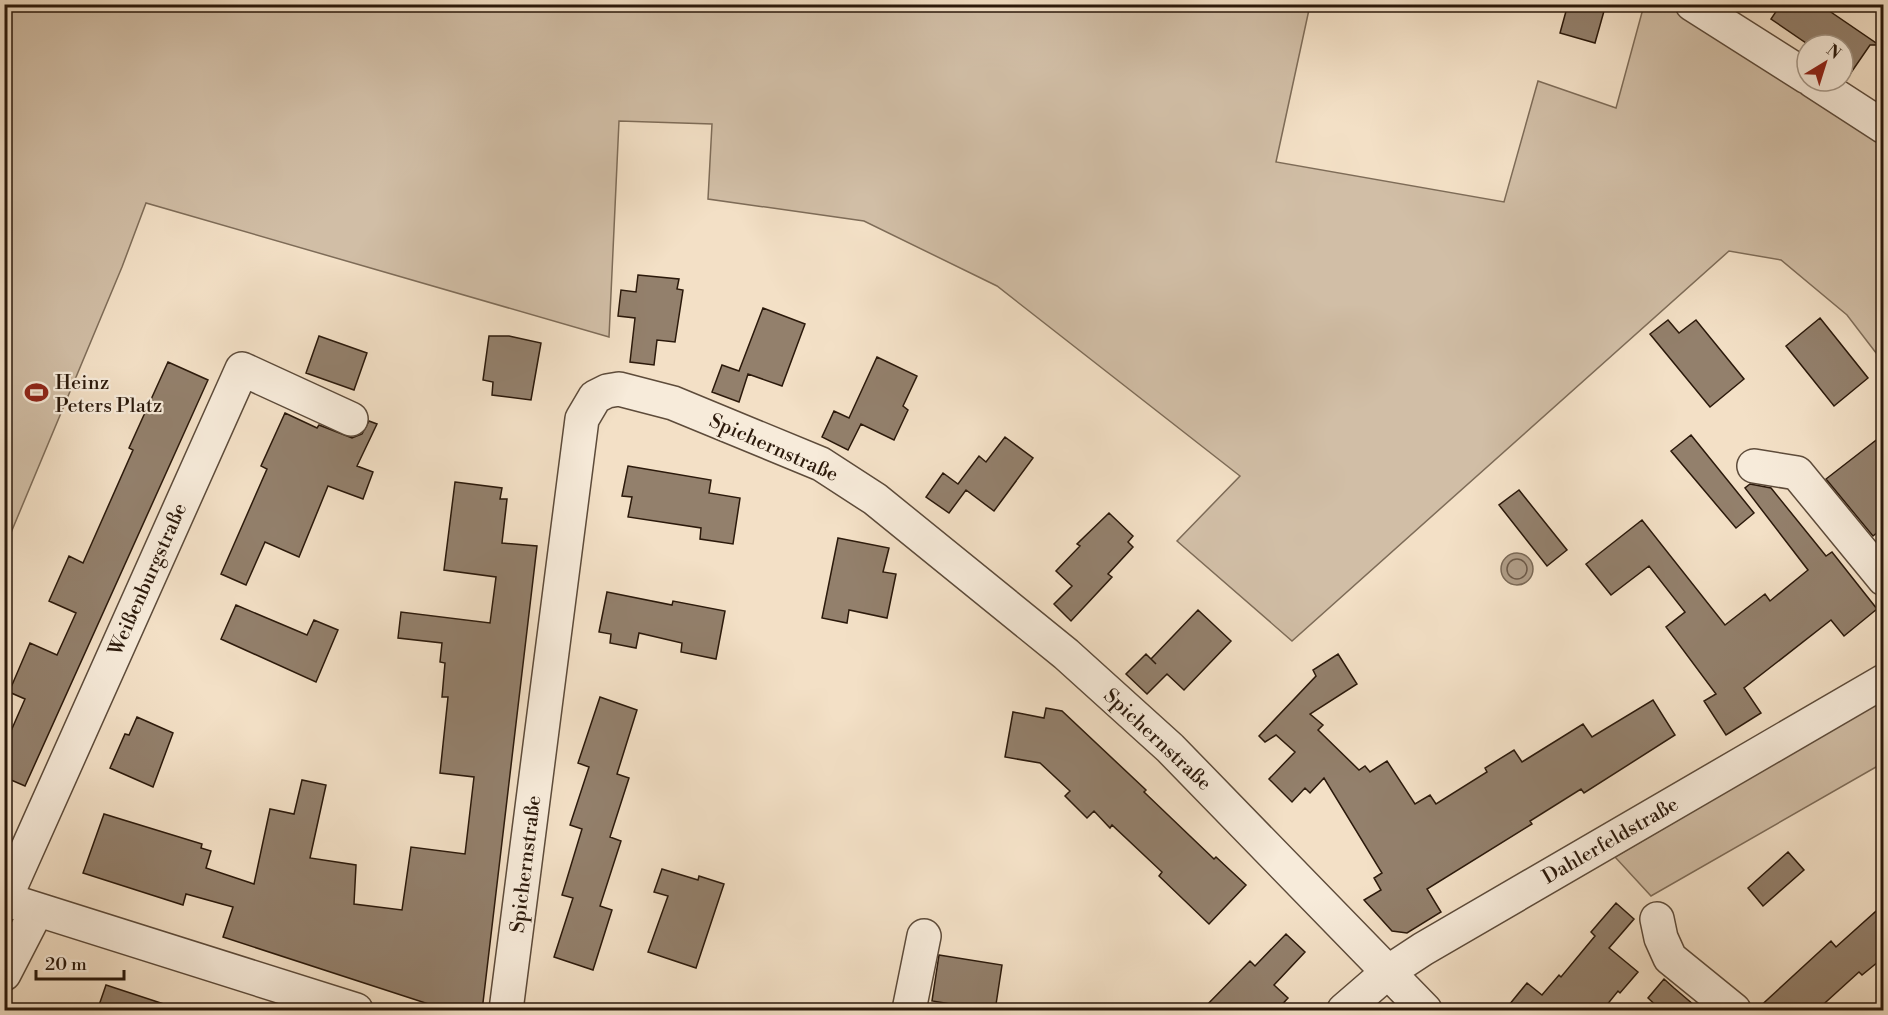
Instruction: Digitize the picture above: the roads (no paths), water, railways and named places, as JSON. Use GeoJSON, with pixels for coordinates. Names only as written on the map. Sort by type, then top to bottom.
{"type":"FeatureCollection","features":[{"type":"Feature","properties":{"kind":"street"},"geometry":{"type":"LineString","coordinates":[[1692,4],[1795,69]]}},
{"type":"Feature","properties":{"kind":"street"},"geometry":{"type":"LineString","coordinates":[[1832,93],[1884,127]]}},
{"type":"Feature","properties":{"kind":"street","name":"Weißenburgstraße"},"geometry":{"type":"LineString","coordinates":[[5,899],[242,369],[351,419]]}},
{"type":"Feature","properties":{"kind":"street","name":"Spichernstraße"},"geometry":{"type":"LineString","coordinates":[[506,1011],[582,419],[595,397],[619,389],[673,403],[777,444],[821,464],[875,499],[1066,654],[1170,748],[1425,1011]]}},
{"type":"Feature","properties":{"kind":"street"},"geometry":{"type":"LineString","coordinates":[[1754,466],[1797,473],[1884,579]]}},
{"type":"Feature","properties":{"kind":"street","name":"Dahlerfeldstraße"},"geometry":{"type":"LineString","coordinates":[[1344,1011],[1388,972],[1433,943],[1884,681]]}},
{"type":"Feature","properties":{"kind":"street"},"geometry":{"type":"LineString","coordinates":[[5,899],[356,1011]]}},
{"type":"Feature","properties":{"kind":"street"},"geometry":{"type":"LineString","coordinates":[[4,974],[37,910]]}},
{"type":"Feature","properties":{"kind":"street"},"geometry":{"type":"LineString","coordinates":[[1657,919],[1661,938],[1670,958],[1734,1011]]}},
{"type":"Feature","properties":{"kind":"street"},"geometry":{"type":"LineString","coordinates":[[909,1011],[924,936]]}},
{"type":"Feature","properties":{"kind":"water"},"geometry":{"type":"Polygon","coordinates":[[[1517,553],[1529,557],[1533,569],[1529,581],[1517,585],[1505,581],[1501,569],[1505,557],[1517,553]]]}},
{"type":"Feature","properties":{"kind":"place","name":"Heinz Peters Platz"},"geometry":{"type":"Point","coordinates":[37,393]}}]}
